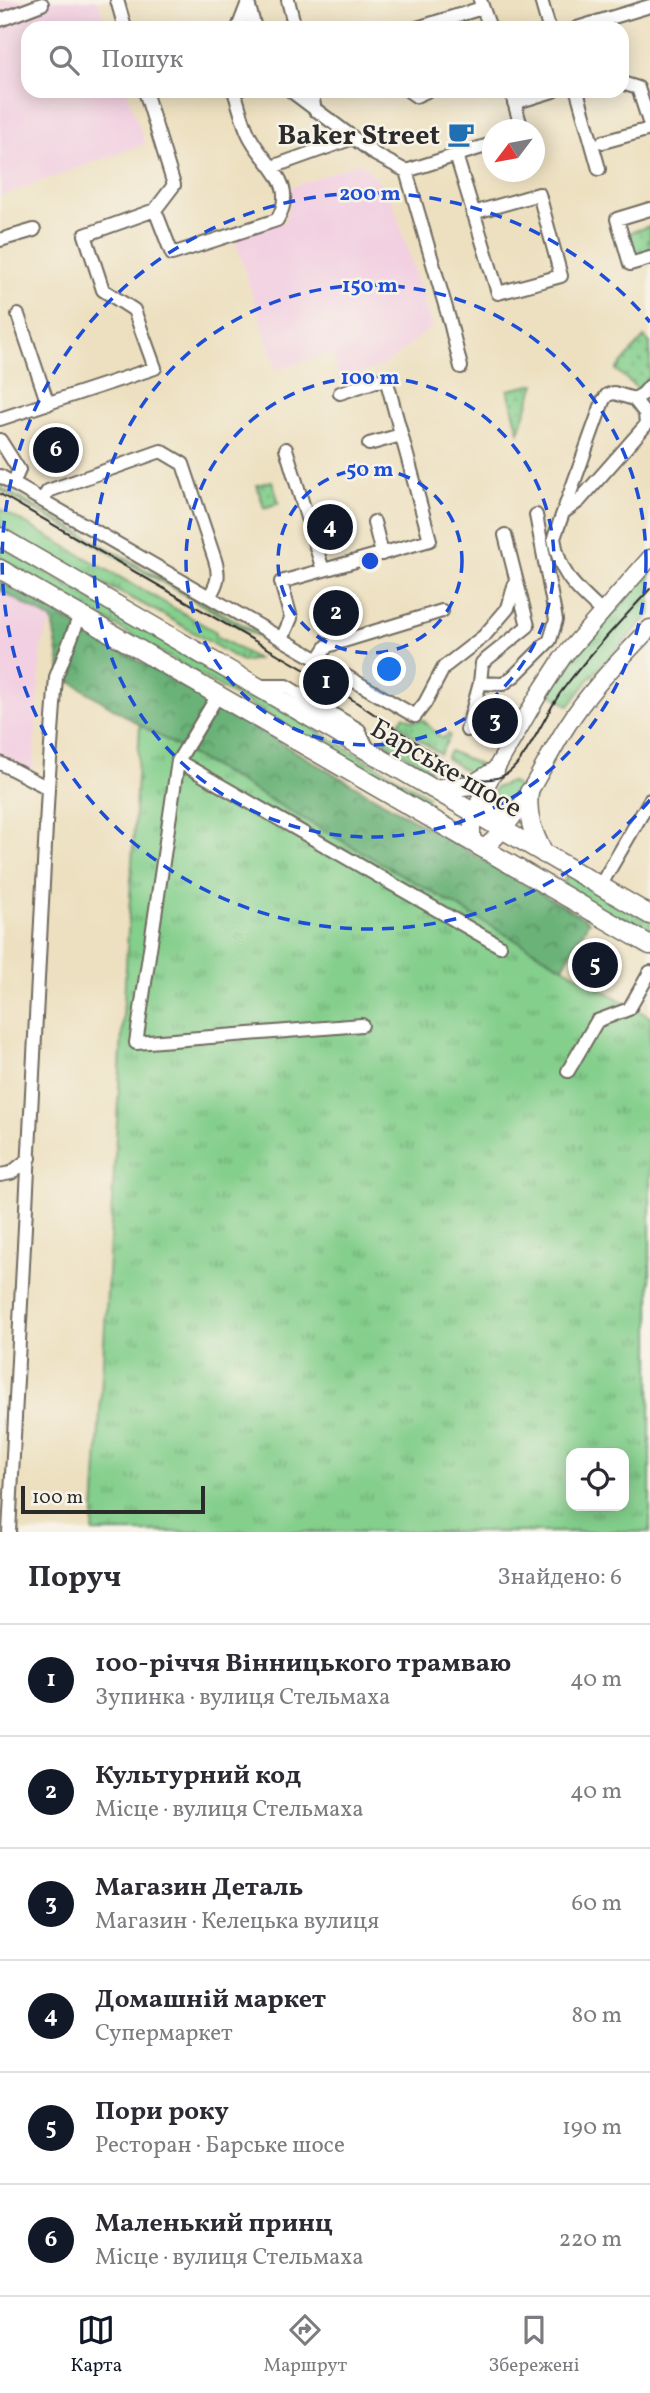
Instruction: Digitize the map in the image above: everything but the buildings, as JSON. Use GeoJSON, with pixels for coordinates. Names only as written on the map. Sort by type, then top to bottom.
{"type":"FeatureCollection","features":[{"type":"Feature","properties":{"kind":"highway","name":"Барське шосе"},"geometry":{"type":"LineString","coordinates":[[0,537],[650,915]]}},
{"type":"Feature","properties":{"kind":"highway"},"geometry":{"type":"LineString","coordinates":[[0,569],[650,945]]}},
{"type":"Feature","properties":{"kind":"highway"},"geometry":{"type":"LineString","coordinates":[[419,811],[429,809],[433,805],[435,800],[432,789],[472,785],[495,771]]}},
{"type":"Feature","properties":{"kind":"highway"},"geometry":{"type":"LineString","coordinates":[[523,872],[523,856],[527,852],[541,852],[527,808],[529,792]]}},
{"type":"Feature","properties":{"kind":"main road"},"geometry":{"type":"LineString","coordinates":[[650,558],[563,657],[539,694],[483,791],[475,813],[477,845],[503,831],[519,809],[576,712],[650,628]]}},
{"type":"Feature","properties":{"kind":"main road"},"geometry":{"type":"LineString","coordinates":[[483,791],[489,802],[499,811],[513,812],[519,809]]}},
{"type":"Feature","properties":{"kind":"street"},"geometry":{"type":"LineString","coordinates":[[117,0],[123,21]]}},
{"type":"Feature","properties":{"kind":"street"},"geometry":{"type":"LineString","coordinates":[[288,0],[293,21]]}},
{"type":"Feature","properties":{"kind":"street"},"geometry":{"type":"LineString","coordinates":[[541,0],[547,21]]}},
{"type":"Feature","properties":{"kind":"street"},"geometry":{"type":"LineString","coordinates":[[241,21],[249,1]]}},
{"type":"Feature","properties":{"kind":"street"},"geometry":{"type":"LineString","coordinates":[[249,1],[253,21]]}},
{"type":"Feature","properties":{"kind":"street"},"geometry":{"type":"LineString","coordinates":[[0,20],[42,4]]}},
{"type":"Feature","properties":{"kind":"street"},"geometry":{"type":"LineString","coordinates":[[436,21],[481,4],[487,21]]}},
{"type":"Feature","properties":{"kind":"street"},"geometry":{"type":"LineString","coordinates":[[603,21],[650,6]]}},
{"type":"Feature","properties":{"kind":"street"},"geometry":{"type":"LineString","coordinates":[[603,142],[650,127],[638,88],[629,85]]}},
{"type":"Feature","properties":{"kind":"street"},"geometry":{"type":"LineString","coordinates":[[0,419],[155,368],[134,310],[103,290],[85,234],[155,210],[174,185],[147,98]]}},
{"type":"Feature","properties":{"kind":"street"},"geometry":{"type":"LineString","coordinates":[[155,210],[172,254],[277,220],[284,209],[281,179],[249,135],[236,98]]}},
{"type":"Feature","properties":{"kind":"street"},"geometry":{"type":"LineString","coordinates":[[300,98],[376,155],[406,171],[461,367]]}},
{"type":"Feature","properties":{"kind":"street"},"geometry":{"type":"LineString","coordinates":[[312,98],[315,110]]}},
{"type":"Feature","properties":{"kind":"street"},"geometry":{"type":"LineString","coordinates":[[513,98],[519,119]]}},
{"type":"Feature","properties":{"kind":"street"},"geometry":{"type":"LineString","coordinates":[[579,98],[599,169]]}},
{"type":"Feature","properties":{"kind":"street"},"geometry":{"type":"LineString","coordinates":[[272,167],[353,138]]}},
{"type":"Feature","properties":{"kind":"street"},"geometry":{"type":"LineString","coordinates":[[406,171],[482,147]]}},
{"type":"Feature","properties":{"kind":"street"},"geometry":{"type":"LineString","coordinates":[[456,155],[498,293],[561,276],[539,194],[474,213]]}},
{"type":"Feature","properties":{"kind":"street"},"geometry":{"type":"LineString","coordinates":[[650,209],[617,219],[630,264],[650,258]]}},
{"type":"Feature","properties":{"kind":"street"},"geometry":{"type":"LineString","coordinates":[[0,240],[34,230]]}},
{"type":"Feature","properties":{"kind":"street"},"geometry":{"type":"LineString","coordinates":[[18,316],[48,404]]}},
{"type":"Feature","properties":{"kind":"street"},"geometry":{"type":"LineString","coordinates":[[282,639],[291,618],[281,582],[430,540],[387,382],[379,380],[340,393]]}},
{"type":"Feature","properties":{"kind":"street"},"geometry":{"type":"LineString","coordinates":[[634,399],[650,386]]}},
{"type":"Feature","properties":{"kind":"street"},"geometry":{"type":"LineString","coordinates":[[564,512],[579,502],[646,425],[645,413],[634,399],[614,393],[607,395],[603,401],[554,538],[564,574],[602,612]]}},
{"type":"Feature","properties":{"kind":"street"},"geometry":{"type":"LineString","coordinates":[[369,444],[401,435]]}},
{"type":"Feature","properties":{"kind":"street"},"geometry":{"type":"LineString","coordinates":[[0,440],[19,470],[13,484]]}},
{"type":"Feature","properties":{"kind":"street"},"geometry":{"type":"LineString","coordinates":[[286,449],[323,570]]}},
{"type":"Feature","properties":{"kind":"street"},"geometry":{"type":"LineString","coordinates":[[43,500],[48,491],[161,451],[183,464],[219,572],[209,597]]}},
{"type":"Feature","properties":{"kind":"street"},"geometry":{"type":"LineString","coordinates":[[0,476],[415,716],[444,667],[484,636],[508,608],[516,579]]}},
{"type":"Feature","properties":{"kind":"street"},"geometry":{"type":"LineString","coordinates":[[480,683],[503,684],[514,677],[550,640],[556,620],[536,516]]}},
{"type":"Feature","properties":{"kind":"street"},"geometry":{"type":"LineString","coordinates":[[374,522],[382,554]]}},
{"type":"Feature","properties":{"kind":"street"},"geometry":{"type":"LineString","coordinates":[[482,663],[528,626],[505,535]]}},
{"type":"Feature","properties":{"kind":"street"},"geometry":{"type":"LineString","coordinates":[[318,660],[327,646],[442,611]]}},
{"type":"Feature","properties":{"kind":"street"},"geometry":{"type":"LineString","coordinates":[[9,1532],[48,788],[57,677],[80,615]]}},
{"type":"Feature","properties":{"kind":"street"},"geometry":{"type":"LineString","coordinates":[[467,730],[480,683],[484,636]]}},
{"type":"Feature","properties":{"kind":"street"},"geometry":{"type":"LineString","coordinates":[[218,695],[178,761],[136,1043],[362,1025]]}},
{"type":"Feature","properties":{"kind":"street"},"geometry":{"type":"LineString","coordinates":[[178,761],[500,946]]}},
{"type":"Feature","properties":{"kind":"street"},"geometry":{"type":"LineString","coordinates":[[0,763],[48,788]]}},
{"type":"Feature","properties":{"kind":"street"},"geometry":{"type":"LineString","coordinates":[[600,886],[646,816],[650,800]]}},
{"type":"Feature","properties":{"kind":"street"},"geometry":{"type":"LineString","coordinates":[[568,1071],[597,1021],[629,1009],[650,972]]}},
{"type":"Feature","properties":{"kind":"street"},"geometry":{"type":"LineString","coordinates":[[0,1175],[11,1173],[30,1158]]}},
{"type":"Feature","properties":{"kind":"shaded area"},"geometry":{"type":"Polygon","coordinates":[[[0,0],[98,0],[105,21],[21,21],[21,98],[129,98],[145,144],[0,196],[0,0]]]}},
{"type":"Feature","properties":{"kind":"shaded area"},"geometry":{"type":"Polygon","coordinates":[[[360,162],[390,193],[432,327],[383,366],[340,380],[331,353],[276,370],[234,236],[284,221],[291,202],[287,189],[360,162]]]}},
{"type":"Feature","properties":{"kind":"shaded area"},"geometry":{"type":"Polygon","coordinates":[[[0,590],[52,620],[42,643],[33,769],[25,770],[0,754],[0,590]]]}},
{"type":"Feature","properties":{"kind":"green space"},"geometry":{"type":"Polygon","coordinates":[[[650,226],[650,256],[637,258],[629,233],[650,226]]]}},
{"type":"Feature","properties":{"kind":"green space"},"geometry":{"type":"Polygon","coordinates":[[[644,337],[650,343],[650,376],[638,389],[616,370],[644,337]]]}},
{"type":"Feature","properties":{"kind":"green space"},"geometry":{"type":"Polygon","coordinates":[[[535,384],[519,432],[508,390],[535,384]]]}},
{"type":"Feature","properties":{"kind":"green space"},"geometry":{"type":"Polygon","coordinates":[[[272,481],[279,503],[264,508],[257,485],[272,481]]]}},
{"type":"Feature","properties":{"kind":"green space"},"geometry":{"type":"Polygon","coordinates":[[[0,487],[298,656],[297,659],[0,490],[0,487]]]}},
{"type":"Feature","properties":{"kind":"green space"},"geometry":{"type":"Polygon","coordinates":[[[0,509],[216,632],[215,635],[257,659],[243,662],[164,615],[0,528],[0,509]]]}},
{"type":"Feature","properties":{"kind":"green space"},"geometry":{"type":"Polygon","coordinates":[[[0,546],[425,794],[428,798],[426,803],[420,804],[0,558],[0,546]]]}},
{"type":"Feature","properties":{"kind":"green space"},"geometry":{"type":"Polygon","coordinates":[[[650,571],[650,614],[590,678],[569,706],[550,693],[569,663],[650,571]]]}},
{"type":"Feature","properties":{"kind":"green space"},"geometry":{"type":"Polygon","coordinates":[[[0,581],[589,921],[563,967],[140,725],[62,676],[52,620],[0,590],[0,581]]]}},
{"type":"Feature","properties":{"kind":"green space"},"geometry":{"type":"Polygon","coordinates":[[[404,716],[413,721],[423,720],[442,739],[448,734],[450,736],[440,754],[398,725],[404,716]]]}},
{"type":"Feature","properties":{"kind":"green space"},"geometry":{"type":"Polygon","coordinates":[[[140,725],[650,1017],[650,1532],[93,1532],[140,725]]]}},
{"type":"Feature","properties":{"kind":"green space"},"geometry":{"type":"Polygon","coordinates":[[[387,735],[433,765],[430,770],[384,742],[387,735]]]}},
{"type":"Feature","properties":{"kind":"green space"},"geometry":{"type":"Polygon","coordinates":[[[450,751],[486,768],[477,775],[466,771],[446,758],[450,751]]]}},
{"type":"Feature","properties":{"kind":"green space"},"geometry":{"type":"Polygon","coordinates":[[[510,782],[521,788],[511,804],[505,806],[493,794],[495,788],[510,782]]]}},
{"type":"Feature","properties":{"kind":"green space"},"geometry":{"type":"Polygon","coordinates":[[[570,869],[650,915],[650,945],[559,892],[570,869]]]}},
{"type":"Feature","properties":{"kind":"tram line"},"geometry":{"type":"LineString","coordinates":[[0,494],[326,682],[462,773],[479,779],[497,778],[515,766],[571,678],[650,589]]}},
{"type":"Feature","properties":{"kind":"place","name":"Baker Street"},"geometry":{"type":"Point","coordinates":[461,134]}},
{"type":"Feature","properties":{"kind":"place","name":"Маленький принц"},"geometry":{"type":"Point","coordinates":[56,450]}},
{"type":"Feature","properties":{"kind":"place","name":"Домашній маркет"},"geometry":{"type":"Point","coordinates":[330,527]}},
{"type":"Feature","properties":{"kind":"place","name":"Культурний код"},"geometry":{"type":"Point","coordinates":[336,613]}},
{"type":"Feature","properties":{"kind":"place","name":"100-річчя Вінницького трамваю"},"geometry":{"type":"Point","coordinates":[326,682]}},
{"type":"Feature","properties":{"kind":"place","name":"Магазин Деталь"},"geometry":{"type":"Point","coordinates":[495,721]}},
{"type":"Feature","properties":{"kind":"place","name":"Пори року"},"geometry":{"type":"Point","coordinates":[595,965]}}]}
